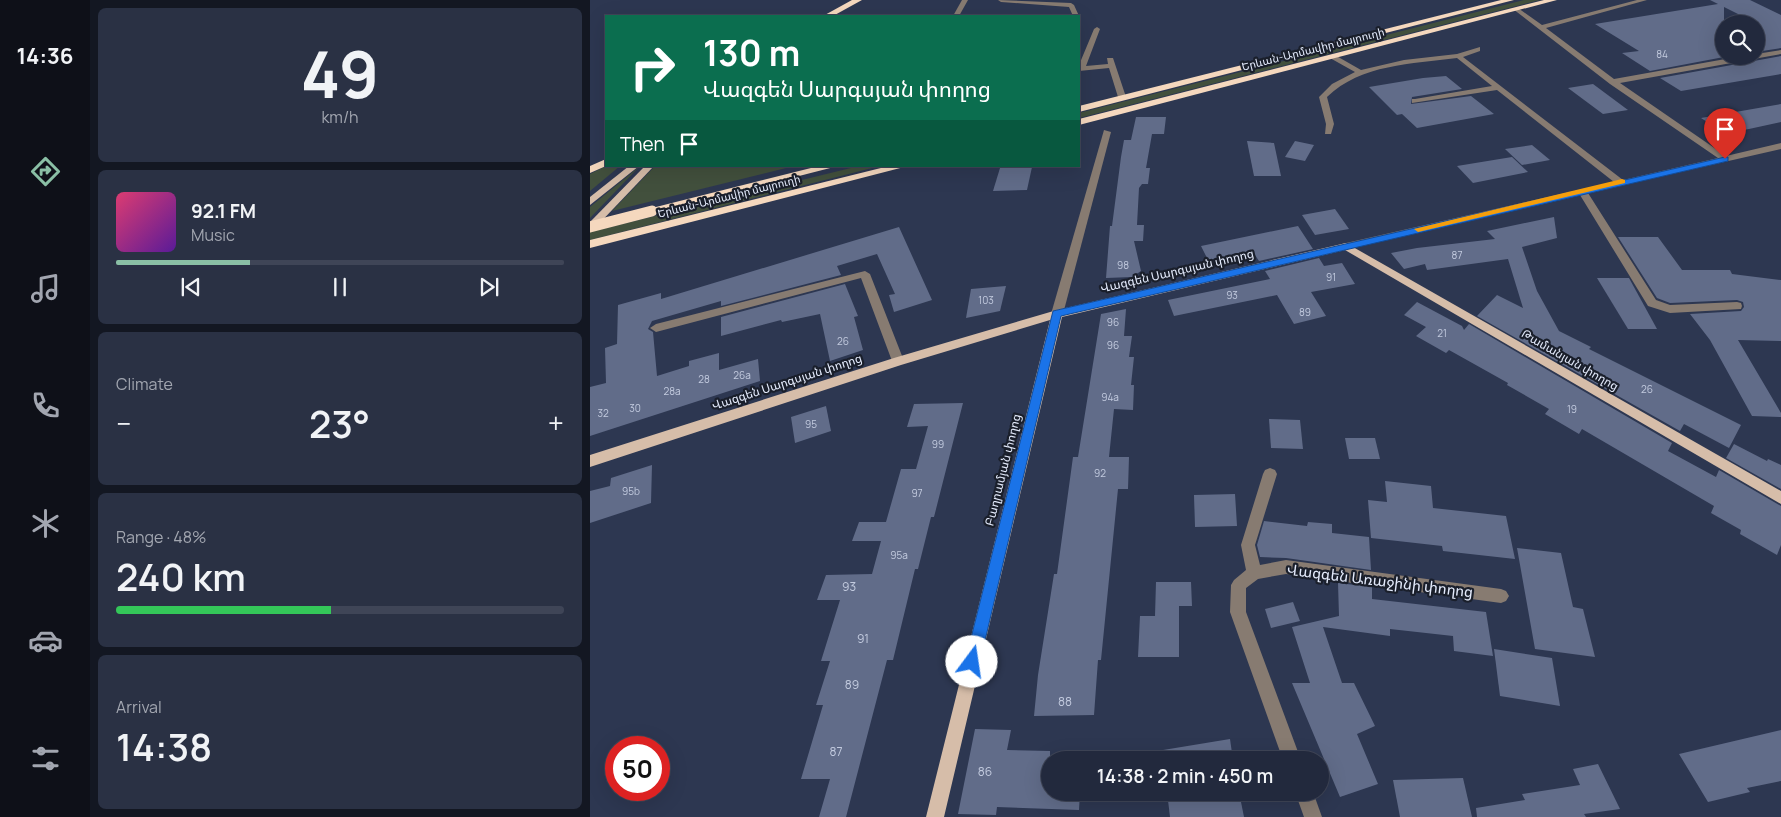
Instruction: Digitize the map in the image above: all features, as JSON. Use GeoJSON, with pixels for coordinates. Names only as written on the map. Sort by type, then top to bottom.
{"type":"FeatureCollection","features":[{"type":"Feature","properties":{"kind":"highway"},"geometry":{"type":"LineString","coordinates":[[829,15],[858,0]]}},
{"type":"Feature","properties":{"kind":"highway","name":"Երևան-Արմավիր մայրուղի"},"geometry":{"type":"LineString","coordinates":[[1080,108],[1509,0]]}},
{"type":"Feature","properties":{"kind":"highway","name":"Երևան-Արմավիր մայրուղի"},"geometry":{"type":"LineString","coordinates":[[1080,122],[1553,0]]}},
{"type":"Feature","properties":{"kind":"highway"},"geometry":{"type":"LineString","coordinates":[[590,170],[605,162]]}},
{"type":"Feature","properties":{"kind":"highway","name":"Երևան-Արմավիր մայրուղի"},"geometry":{"type":"LineString","coordinates":[[590,227],[828,167]]}},
{"type":"Feature","properties":{"kind":"highway","name":"Երևան-Արմավիր մայրուղի"},"geometry":{"type":"LineString","coordinates":[[590,244],[899,167]]}},
{"type":"Feature","properties":{"kind":"main road"},"geometry":{"type":"LineString","coordinates":[[590,202],[634,167]]}},
{"type":"Feature","properties":{"kind":"main road"},"geometry":{"type":"LineString","coordinates":[[590,227],[649,167]]}},
{"type":"Feature","properties":{"kind":"main road","name":"Վազգեն Սարգսյան փողոց"},"geometry":{"type":"LineString","coordinates":[[590,461],[898,361],[1056,314],[1346,246]]}},
{"type":"Feature","properties":{"kind":"main road","name":"Թամանյան փողոց"},"geometry":{"type":"LineString","coordinates":[[1346,246],[1781,498]]}},
{"type":"Feature","properties":{"kind":"main road","name":"Բաղրամյան փողոց"},"geometry":{"type":"LineString","coordinates":[[935,817],[1056,314]]}},
{"type":"Feature","properties":{"kind":"street"},"geometry":{"type":"LineString","coordinates":[[957,15],[965,0]]}},
{"type":"Feature","properties":{"kind":"street"},"geometry":{"type":"LineString","coordinates":[[1001,0],[1042,1],[1071,5],[1076,15]]}},
{"type":"Feature","properties":{"kind":"street"},"geometry":{"type":"LineString","coordinates":[[1540,28],[1644,0]]}},
{"type":"Feature","properties":{"kind":"street"},"geometry":{"type":"LineString","coordinates":[[1516,9],[1613,82],[1725,159]]}},
{"type":"Feature","properties":{"kind":"street"},"geometry":{"type":"LineString","coordinates":[[1080,69],[1097,29]]}},
{"type":"Feature","properties":{"kind":"street"},"geometry":{"type":"LineString","coordinates":[[1328,132],[1330,124],[1323,97],[1340,81],[1358,71],[1458,56],[1477,49]]}},
{"type":"Feature","properties":{"kind":"street"},"geometry":{"type":"LineString","coordinates":[[1765,55],[1781,52]]}},
{"type":"Feature","properties":{"kind":"street"},"geometry":{"type":"LineString","coordinates":[[1333,56],[1358,71]]}},
{"type":"Feature","properties":{"kind":"street"},"geometry":{"type":"LineString","coordinates":[[1458,56],[1620,182]]}},
{"type":"Feature","properties":{"kind":"street"},"geometry":{"type":"LineString","coordinates":[[1080,69],[1110,63],[1122,97]]}},
{"type":"Feature","properties":{"kind":"street"},"geometry":{"type":"LineString","coordinates":[[1613,82],[1715,63]]}},
{"type":"Feature","properties":{"kind":"street"},"geometry":{"type":"LineString","coordinates":[[1415,101],[1499,88]]}},
{"type":"Feature","properties":{"kind":"street","name":"Բաղրամյան փողոց"},"geometry":{"type":"LineString","coordinates":[[1056,314],[1107,132]]}},
{"type":"Feature","properties":{"kind":"street","name":"Վազգեն Սարգսյան փողոց"},"geometry":{"type":"LineString","coordinates":[[1346,246],[1781,146]]}},
{"type":"Feature","properties":{"kind":"street"},"geometry":{"type":"LineString","coordinates":[[1582,191],[1652,303],[1670,309],[1737,306]]}},
{"type":"Feature","properties":{"kind":"street"},"geometry":{"type":"LineString","coordinates":[[656,328],[865,274],[898,361]]}},
{"type":"Feature","properties":{"kind":"street"},"geometry":{"type":"LineString","coordinates":[[1270,474],[1248,545],[1254,573],[1239,585],[1238,612],[1289,751]]}},
{"type":"Feature","properties":{"kind":"street","name":"Վազգեն Առաջինի փողոց"},"geometry":{"type":"LineString","coordinates":[[1254,573],[1286,567],[1501,596]]}},
{"type":"Feature","properties":{"kind":"street"},"geometry":{"type":"LineString","coordinates":[[1307,801],[1313,817]]}},
{"type":"Feature","properties":{"kind":"green space"},"geometry":{"type":"Polygon","coordinates":[[[1524,0],[1540,0],[1080,118],[1080,113],[1524,0]]]}},
{"type":"Feature","properties":{"kind":"green space"},"geometry":{"type":"Polygon","coordinates":[[[605,166],[619,167],[590,191],[590,174],[605,166]]]}},
{"type":"Feature","properties":{"kind":"green space"},"geometry":{"type":"Polygon","coordinates":[[[639,167],[639,167],[590,218],[590,207],[639,167]]]}},
{"type":"Feature","properties":{"kind":"green space"},"geometry":{"type":"Polygon","coordinates":[[[654,167],[790,167],[612,211],[654,167]]]}},
{"type":"Feature","properties":{"kind":"green space"},"geometry":{"type":"Polygon","coordinates":[[[855,167],[876,167],[590,240],[590,232],[855,167]]]}},
{"type":"Feature","properties":{"kind":"building"},"geometry":{"type":"Polygon","coordinates":[[[1710,0],[1750,0],[1781,15],[1781,48],[1765,51],[1765,15],[1740,15],[1724,7],[1724,15],[1715,15],[1715,59],[1650,71],[1622,53],[1639,51],[1595,24],[1718,4],[1710,0]]]}},
{"type":"Feature","properties":{"kind":"building"},"geometry":{"type":"Polygon","coordinates":[[[1781,56],[1781,74],[1681,91],[1660,78],[1732,65],[1765,65],[1765,59],[1781,56]]]}},
{"type":"Feature","properties":{"kind":"building"},"geometry":{"type":"Polygon","coordinates":[[[1446,76],[1462,89],[1412,97],[1411,104],[1471,96],[1494,114],[1417,128],[1402,114],[1397,115],[1369,87],[1423,78],[1446,76]]]}},
{"type":"Feature","properties":{"kind":"building"},"geometry":{"type":"Polygon","coordinates":[[[1593,84],[1628,110],[1603,114],[1568,88],[1593,84]]]}},
{"type":"Feature","properties":{"kind":"building"},"geometry":{"type":"Polygon","coordinates":[[[1781,104],[1781,122],[1749,129],[1724,133],[1701,118],[1781,104]]]}},
{"type":"Feature","properties":{"kind":"building"},"geometry":{"type":"Polygon","coordinates":[[[1136,117],[1166,117],[1164,134],[1152,134],[1146,168],[1150,168],[1148,184],[1142,184],[1139,188],[1137,225],[1144,225],[1143,241],[1134,241],[1141,271],[1132,277],[1106,278],[1110,226],[1112,226],[1124,140],[1131,140],[1136,117]]]}},
{"type":"Feature","properties":{"kind":"building"},"geometry":{"type":"Polygon","coordinates":[[[1247,141],[1274,143],[1281,176],[1254,176],[1247,141]]]}},
{"type":"Feature","properties":{"kind":"building"},"geometry":{"type":"Polygon","coordinates":[[[1295,141],[1314,145],[1305,161],[1285,157],[1295,141]]]}},
{"type":"Feature","properties":{"kind":"building"},"geometry":{"type":"Polygon","coordinates":[[[1532,145],[1550,160],[1522,165],[1505,149],[1532,145]]]}},
{"type":"Feature","properties":{"kind":"building"},"geometry":{"type":"Polygon","coordinates":[[[1512,157],[1528,172],[1473,183],[1457,166],[1512,157]]]}},
{"type":"Feature","properties":{"kind":"building"},"geometry":{"type":"Polygon","coordinates":[[[1032,167],[1027,190],[993,191],[1000,168],[1032,167]]]}},
{"type":"Feature","properties":{"kind":"building"},"geometry":{"type":"Polygon","coordinates":[[[1335,209],[1349,229],[1315,235],[1302,215],[1335,209]]]}},
{"type":"Feature","properties":{"kind":"building"},"geometry":{"type":"Polygon","coordinates":[[[1554,217],[1557,238],[1522,247],[1537,291],[1559,331],[1591,347],[1589,349],[1741,425],[1729,448],[1684,424],[1680,431],[1477,316],[1497,295],[1523,308],[1508,259],[1427,270],[1425,264],[1404,269],[1391,253],[1495,239],[1487,231],[1554,217]]]}},
{"type":"Feature","properties":{"kind":"building"},"geometry":{"type":"Polygon","coordinates":[[[1298,226],[1313,249],[1259,261],[1253,252],[1208,260],[1201,246],[1298,226]]]}},
{"type":"Feature","properties":{"kind":"building"},"geometry":{"type":"Polygon","coordinates":[[[899,227],[932,300],[894,312],[889,295],[895,294],[877,254],[837,266],[841,275],[721,306],[721,301],[652,321],[648,329],[653,332],[657,376],[689,366],[689,361],[719,353],[719,370],[758,359],[760,381],[590,436],[590,387],[606,383],[605,348],[617,344],[618,305],[661,293],[661,299],[899,227]]]}},
{"type":"Feature","properties":{"kind":"building"},"geometry":{"type":"Polygon","coordinates":[[[1618,237],[1658,237],[1682,270],[1730,270],[1732,274],[1781,280],[1781,341],[1738,340],[1781,413],[1781,417],[1752,416],[1710,340],[1690,314],[1741,311],[1744,307],[1743,302],[1737,300],[1670,303],[1657,298],[1618,237]]]}},
{"type":"Feature","properties":{"kind":"building"},"geometry":{"type":"Polygon","coordinates":[[[1319,258],[1324,266],[1342,263],[1355,284],[1311,292],[1326,316],[1294,324],[1277,295],[1174,316],[1168,300],[1270,279],[1265,271],[1319,258]]]}},
{"type":"Feature","properties":{"kind":"building"},"geometry":{"type":"Polygon","coordinates":[[[1597,278],[1629,278],[1657,329],[1628,329],[1597,278]]]}},
{"type":"Feature","properties":{"kind":"building"},"geometry":{"type":"Polygon","coordinates":[[[845,284],[858,316],[854,317],[863,350],[830,361],[820,314],[782,322],[781,320],[721,336],[721,317],[845,284]]]}},
{"type":"Feature","properties":{"kind":"building"},"geometry":{"type":"Polygon","coordinates":[[[1006,286],[1000,311],[966,318],[971,289],[1006,286]]]}},
{"type":"Feature","properties":{"kind":"building"},"geometry":{"type":"Polygon","coordinates":[[[1417,302],[1462,326],[1464,330],[1469,324],[1672,443],[1668,451],[1716,477],[1719,470],[1781,506],[1781,545],[1777,555],[1740,534],[1741,530],[1711,513],[1714,506],[1582,429],[1579,434],[1545,414],[1549,409],[1507,385],[1508,383],[1449,350],[1446,353],[1416,336],[1426,327],[1404,315],[1417,302]]]}},
{"type":"Feature","properties":{"kind":"building"},"geometry":{"type":"Polygon","coordinates":[[[1126,309],[1124,336],[1132,336],[1129,357],[1134,357],[1131,385],[1134,385],[1133,410],[1114,409],[1109,457],[1129,457],[1128,489],[1118,489],[1101,660],[1098,660],[1094,715],[1034,716],[1038,675],[1054,574],[1057,574],[1073,457],[1078,457],[1101,314],[1126,309]]]}},
{"type":"Feature","properties":{"kind":"building"},"geometry":{"type":"Polygon","coordinates":[[[963,403],[934,517],[931,517],[918,569],[915,569],[893,660],[887,660],[846,817],[819,817],[830,779],[801,779],[823,705],[816,705],[830,661],[821,661],[840,600],[817,600],[826,575],[872,574],[881,541],[852,541],[859,522],[886,522],[901,469],[916,469],[928,426],[907,427],[914,404],[963,403]]]}},
{"type":"Feature","properties":{"kind":"building"},"geometry":{"type":"Polygon","coordinates":[[[826,406],[831,431],[795,443],[791,417],[826,406]]]}},
{"type":"Feature","properties":{"kind":"building"},"geometry":{"type":"Polygon","coordinates":[[[1269,419],[1300,420],[1303,449],[1271,448],[1269,419]]]}},
{"type":"Feature","properties":{"kind":"building"},"geometry":{"type":"Polygon","coordinates":[[[1345,438],[1375,438],[1380,459],[1349,459],[1345,438]]]}},
{"type":"Feature","properties":{"kind":"building"},"geometry":{"type":"Polygon","coordinates":[[[1734,444],[1767,461],[1768,459],[1781,465],[1781,489],[1726,458],[1734,444]]]}},
{"type":"Feature","properties":{"kind":"building"},"geometry":{"type":"Polygon","coordinates":[[[652,465],[651,503],[590,523],[590,491],[610,486],[611,478],[652,465]]]}},
{"type":"Feature","properties":{"kind":"building"},"geometry":{"type":"Polygon","coordinates":[[[1385,481],[1431,486],[1433,508],[1506,516],[1515,559],[1443,551],[1442,546],[1371,538],[1368,500],[1387,502],[1385,481]]]}},
{"type":"Feature","properties":{"kind":"building"},"geometry":{"type":"Polygon","coordinates":[[[1235,494],[1237,526],[1195,527],[1194,495],[1235,494]]]}},
{"type":"Feature","properties":{"kind":"building"},"geometry":{"type":"Polygon","coordinates":[[[1264,521],[1307,526],[1308,522],[1332,524],[1332,533],[1369,537],[1371,570],[1286,558],[1260,557],[1257,545],[1264,521]]]}},
{"type":"Feature","properties":{"kind":"building"},"geometry":{"type":"Polygon","coordinates":[[[1517,548],[1561,553],[1573,607],[1583,609],[1595,657],[1535,649],[1517,548]]]}},
{"type":"Feature","properties":{"kind":"building"},"geometry":{"type":"Polygon","coordinates":[[[1156,582],[1191,582],[1192,606],[1179,606],[1179,657],[1138,657],[1140,616],[1155,616],[1156,582]]]}},
{"type":"Feature","properties":{"kind":"building"},"geometry":{"type":"Polygon","coordinates":[[[1338,583],[1372,587],[1372,599],[1486,612],[1493,656],[1454,651],[1453,636],[1390,629],[1390,636],[1323,627],[1342,683],[1354,683],[1375,726],[1357,734],[1378,784],[1340,797],[1329,771],[1329,751],[1321,751],[1292,683],[1310,683],[1292,627],[1339,616],[1338,583]]]}},
{"type":"Feature","properties":{"kind":"building"},"geometry":{"type":"Polygon","coordinates":[[[1293,602],[1300,621],[1271,628],[1265,609],[1293,602]]]}},
{"type":"Feature","properties":{"kind":"building"},"geometry":{"type":"Polygon","coordinates":[[[1494,649],[1552,658],[1560,706],[1500,696],[1494,649]]]}},
{"type":"Feature","properties":{"kind":"building"},"geometry":{"type":"Polygon","coordinates":[[[975,729],[1011,730],[1007,750],[1050,751],[1041,751],[1041,801],[1080,801],[1079,810],[997,807],[996,815],[958,814],[975,729]]]}},
{"type":"Feature","properties":{"kind":"building"},"geometry":{"type":"Polygon","coordinates":[[[1781,730],[1781,781],[1747,788],[1750,792],[1708,802],[1679,754],[1781,730]]]}},
{"type":"Feature","properties":{"kind":"building"},"geometry":{"type":"Polygon","coordinates":[[[1230,739],[1232,751],[1157,751],[1230,739]]]}},
{"type":"Feature","properties":{"kind":"building"},"geometry":{"type":"Polygon","coordinates":[[[1598,764],[1620,809],[1584,814],[1586,817],[1477,817],[1476,808],[1525,800],[1522,794],[1580,785],[1573,769],[1598,764]]]}},
{"type":"Feature","properties":{"kind":"building"},"geometry":{"type":"Polygon","coordinates":[[[1463,778],[1472,817],[1400,817],[1393,780],[1463,778]]]}},
{"type":"Feature","properties":{"kind":"building"},"geometry":{"type":"Polygon","coordinates":[[[1168,801],[1241,801],[1244,817],[1170,817],[1168,801]]]}},
{"type":"Feature","properties":{"kind":"slow traffic"},"geometry":{"type":"LineString","coordinates":[[1418,229],[1622,182]]}},
{"type":"Feature","properties":{"kind":"route"},"geometry":{"type":"LineString","coordinates":[[972,662],[1056,314],[1725,159]]}}]}
